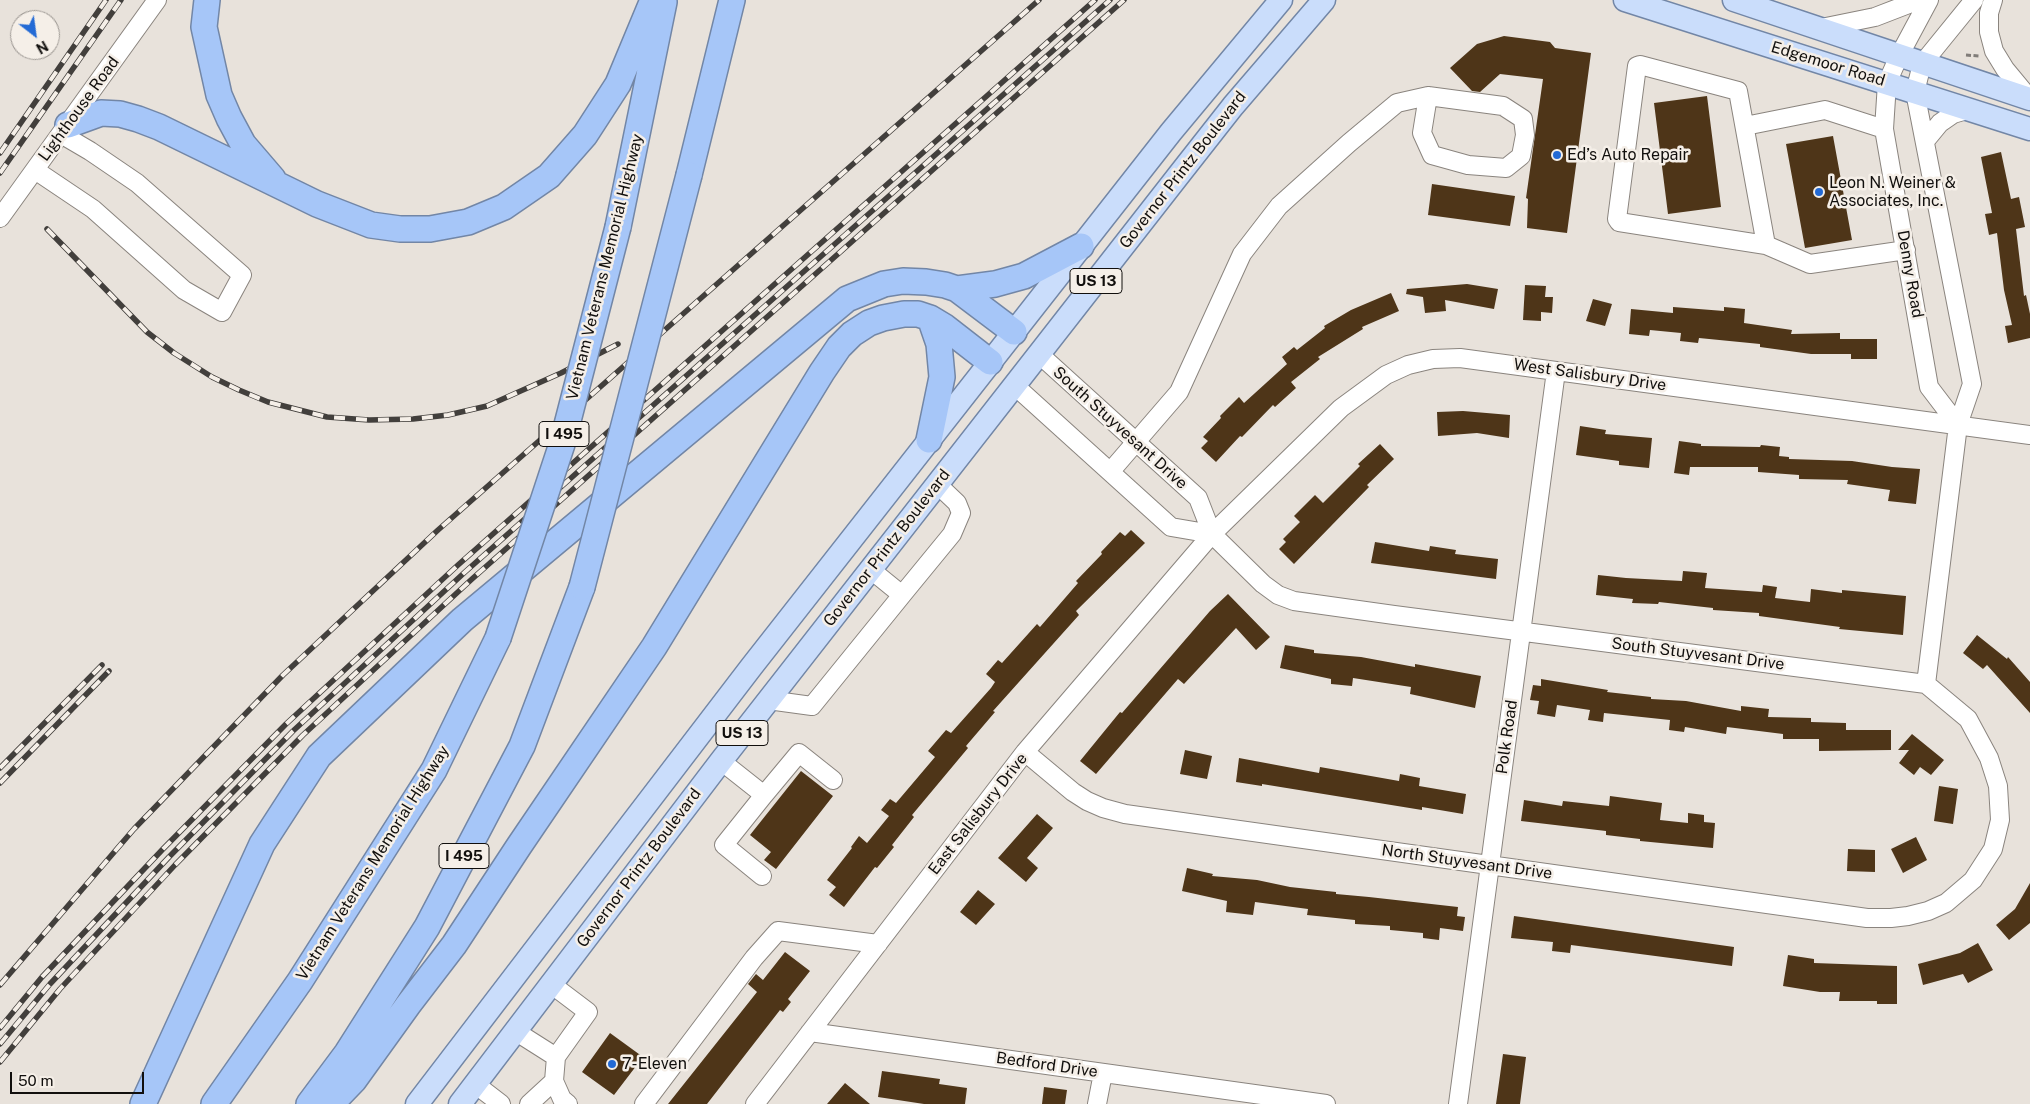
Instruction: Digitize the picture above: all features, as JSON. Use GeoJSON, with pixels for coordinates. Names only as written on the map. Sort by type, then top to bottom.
{"type":"FeatureCollection","features":[{"type":"Feature","properties":{"kind":"highway"},"geometry":{"type":"LineString","coordinates":[[207,0],[204,27],[219,95],[243,144],[280,186]]}},
{"type":"Feature","properties":{"kind":"highway"},"geometry":{"type":"LineString","coordinates":[[64,130],[101,113],[120,114],[159,127],[346,217],[371,225],[400,229],[430,229],[468,222],[504,207],[549,176],[585,135],[618,84],[653,0]]}},
{"type":"Feature","properties":{"kind":"highway","name":"Vietnam Veterans Memorial Highway"},"geometry":{"type":"LineString","coordinates":[[214,1104],[300,982],[434,770],[498,638],[562,444],[618,227],[665,0]]}},
{"type":"Feature","properties":{"kind":"highway","name":"I 495"},"geometry":{"type":"LineString","coordinates":[[309,1104],[346,1053],[427,927],[522,746],[582,587],[689,175],[732,0]]}},
{"type":"Feature","properties":{"kind":"highway"},"geometry":{"type":"LineString","coordinates":[[143,1104],[262,844],[319,756],[462,620],[847,299],[884,284],[903,280],[926,282],[957,289],[995,284],[1024,276],[1081,246]]}},
{"type":"Feature","properties":{"kind":"highway"},"geometry":{"type":"LineString","coordinates":[[957,289],[1014,332]]}},
{"type":"Feature","properties":{"kind":"highway"},"geometry":{"type":"LineString","coordinates":[[331,1104],[354,1080],[408,1004],[454,945],[654,647],[839,347],[852,334],[869,323],[904,314],[930,318],[990,362]]}},
{"type":"Feature","properties":{"kind":"highway"},"geometry":{"type":"LineString","coordinates":[[929,440],[942,377],[939,344],[930,318]]}},
{"type":"Feature","properties":{"kind":"main road","name":"Governor Printz Boulevard"},"geometry":{"type":"LineString","coordinates":[[417,1104],[752,666],[1081,246],[1214,79],[1281,0]]}},
{"type":"Feature","properties":{"kind":"main road","name":"Governor Printz Boulevard"},"geometry":{"type":"LineString","coordinates":[[460,1104],[768,700],[1014,385],[1227,114],[1324,0]]}},
{"type":"Feature","properties":{"kind":"main road","name":"Edgemoor Road"},"geometry":{"type":"LineString","coordinates":[[1625,0],[2030,129]]}},
{"type":"Feature","properties":{"kind":"main road","name":"Edgemoor Road"},"geometry":{"type":"LineString","coordinates":[[1734,0],[2030,99]]}},
{"type":"Feature","properties":{"kind":"main road","name":"South Stuyvesant Drive"},"geometry":{"type":"LineString","coordinates":[[1014,332],[1039,354]]}},
{"type":"Feature","properties":{"kind":"main road"},"geometry":{"type":"LineString","coordinates":[[990,362],[1014,385]]}},
{"type":"Feature","properties":{"kind":"main road"},"geometry":{"type":"LineString","coordinates":[[752,666],[768,700]]}},
{"type":"Feature","properties":{"kind":"main road"},"geometry":{"type":"LineString","coordinates":[[448,1063],[475,1084]]}},
{"type":"Feature","properties":{"kind":"street","name":"Lighthouse Road"},"geometry":{"type":"LineString","coordinates":[[0,218],[157,0]]}},
{"type":"Feature","properties":{"kind":"street"},"geometry":{"type":"LineString","coordinates":[[1820,28],[1875,17],[1919,0]]}},
{"type":"Feature","properties":{"kind":"street","name":"Denny Road"},"geometry":{"type":"LineString","coordinates":[[1929,0],[1887,83],[1884,129],[1929,386],[1958,425]]}},
{"type":"Feature","properties":{"kind":"street"},"geometry":{"type":"LineString","coordinates":[[1926,684],[1958,425],[1972,384],[1926,140],[1915,92],[1922,64],[1974,0]]}},
{"type":"Feature","properties":{"kind":"street"},"geometry":{"type":"LineString","coordinates":[[1993,0],[1989,13],[1989,32],[1994,51],[2005,69],[2030,99]]}},
{"type":"Feature","properties":{"kind":"street"},"geometry":{"type":"LineString","coordinates":[[1766,246],[1738,90],[1640,64],[1637,66],[1617,219],[1619,222],[1766,246],[1810,264],[1906,250]]}},
{"type":"Feature","properties":{"kind":"street"},"geometry":{"type":"LineString","coordinates":[[1110,472],[1179,392],[1242,254],[1279,206],[1397,103],[1428,96],[1503,106],[1523,119],[1525,135],[1520,156],[1506,168],[1468,165],[1432,155],[1422,133],[1428,96]]}},
{"type":"Feature","properties":{"kind":"street"},"geometry":{"type":"LineString","coordinates":[[1926,140],[1940,123],[1953,114],[1970,109]]}},
{"type":"Feature","properties":{"kind":"street"},"geometry":{"type":"LineString","coordinates":[[1745,126],[1825,110],[1884,129]]}},
{"type":"Feature","properties":{"kind":"street"},"geometry":{"type":"LineString","coordinates":[[34,170],[93,209],[184,290],[222,312],[242,275],[137,183],[90,151],[64,130]]}},
{"type":"Feature","properties":{"kind":"street","name":"South Stuyvesant Drive"},"geometry":{"type":"LineString","coordinates":[[1039,354],[1198,498],[1212,534],[1263,584],[1278,595],[1294,601],[1926,684]]}},
{"type":"Feature","properties":{"kind":"street","name":"West Salisbury Drive"},"geometry":{"type":"LineString","coordinates":[[1212,534],[1341,408],[1386,375],[1408,366],[1434,359],[1460,358],[2030,435]]}},
{"type":"Feature","properties":{"kind":"street","name":"Polk Road"},"geometry":{"type":"LineString","coordinates":[[1458,1104],[1556,371]]}},
{"type":"Feature","properties":{"kind":"street"},"geometry":{"type":"LineString","coordinates":[[1014,385],[1171,527],[1212,534]]}},
{"type":"Feature","properties":{"kind":"street"},"geometry":{"type":"LineString","coordinates":[[768,700],[812,706],[952,534],[961,513],[957,502],[937,484]]}},
{"type":"Feature","properties":{"kind":"street","name":"East Salisbury Drive"},"geometry":{"type":"LineString","coordinates":[[755,1104],[1025,752],[1212,534]]}},
{"type":"Feature","properties":{"kind":"street"},"geometry":{"type":"LineString","coordinates":[[870,569],[902,595]]}},
{"type":"Feature","properties":{"kind":"street","name":"North Stuyvesant Drive"},"geometry":{"type":"LineString","coordinates":[[1025,752],[1073,792],[1087,801],[1125,814],[1867,918],[1891,918],[1928,911],[1946,903],[1972,880],[1993,849],[2000,820],[1998,786],[1989,758],[1968,719],[1926,684]]}},
{"type":"Feature","properties":{"kind":"street"},"geometry":{"type":"LineString","coordinates":[[762,876],[724,845],[799,753],[833,780]]}},
{"type":"Feature","properties":{"kind":"street"},"geometry":{"type":"LineString","coordinates":[[721,761],[764,795]]}},
{"type":"Feature","properties":{"kind":"street"},"geometry":{"type":"LineString","coordinates":[[644,1104],[754,958],[778,931],[878,944]]}},
{"type":"Feature","properties":{"kind":"street"},"geometry":{"type":"LineString","coordinates":[[551,984],[588,1012],[556,1057],[554,1081],[562,1099],[568,1104]]}},
{"type":"Feature","properties":{"kind":"street"},"geometry":{"type":"LineString","coordinates":[[515,1031],[556,1057]]}},
{"type":"Feature","properties":{"kind":"street","name":"Bedford Drive"},"geometry":{"type":"LineString","coordinates":[[810,1032],[1103,1073],[1284,1101],[1326,1104]]}},
{"type":"Feature","properties":{"kind":"street"},"geometry":{"type":"LineString","coordinates":[[1098,1104],[1103,1073]]}},
{"type":"Feature","properties":{"kind":"street"},"geometry":{"type":"LineString","coordinates":[[529,1104],[554,1081]]}},
{"type":"Feature","properties":{"kind":"street"},"geometry":{"type":"LineString","coordinates":[[475,1084],[502,1104]]}},
{"type":"Feature","properties":{"kind":"building"},"geometry":{"type":"Polygon","coordinates":[[[1504,36],[1550,42],[1555,48],[1591,53],[1567,233],[1527,228],[1528,199],[1526,198],[1543,79],[1500,74],[1480,92],[1472,91],[1450,68],[1477,44],[1504,36]]]}},
{"type":"Feature","properties":{"kind":"building"},"geometry":{"type":"Polygon","coordinates":[[[1707,96],[1721,207],[1668,214],[1654,103],[1707,96]]]}},
{"type":"Feature","properties":{"kind":"building","name":"Leon N. Weiner & Associates, Inc."},"geometry":{"type":"Polygon","coordinates":[[[1833,136],[1852,240],[1805,248],[1786,144],[1833,136]]]}},
{"type":"Feature","properties":{"kind":"building"},"geometry":{"type":"Polygon","coordinates":[[[2001,152],[2011,199],[2019,197],[2025,227],[2016,229],[2024,296],[2026,295],[2030,314],[2030,338],[2008,343],[2005,326],[2012,325],[2004,290],[1997,233],[1989,235],[1985,214],[1992,213],[1981,157],[2001,152]]]}},
{"type":"Feature","properties":{"kind":"building"},"geometry":{"type":"Polygon","coordinates":[[[1432,184],[1515,196],[1510,226],[1428,215],[1432,184]]]}},
{"type":"Feature","properties":{"kind":"building"},"geometry":{"type":"Polygon","coordinates":[[[1467,284],[1498,289],[1494,309],[1445,300],[1446,311],[1425,313],[1423,297],[1406,294],[1407,289],[1467,284]]]}},
{"type":"Feature","properties":{"kind":"building"},"geometry":{"type":"Polygon","coordinates":[[[1525,285],[1546,286],[1545,297],[1553,297],[1552,313],[1541,312],[1541,321],[1523,320],[1525,285]]]}},
{"type":"Feature","properties":{"kind":"building"},"geometry":{"type":"Polygon","coordinates":[[[1391,293],[1399,311],[1362,327],[1363,329],[1318,357],[1320,359],[1291,382],[1296,388],[1275,407],[1273,405],[1216,462],[1201,448],[1208,441],[1203,437],[1221,418],[1220,416],[1239,397],[1244,403],[1287,364],[1282,357],[1294,347],[1297,350],[1325,328],[1324,326],[1351,310],[1391,293]]]}},
{"type":"Feature","properties":{"kind":"building"},"geometry":{"type":"Polygon","coordinates":[[[1593,299],[1612,304],[1605,326],[1586,321],[1593,299]]]}},
{"type":"Feature","properties":{"kind":"building"},"geometry":{"type":"Polygon","coordinates":[[[1673,307],[1724,311],[1724,307],[1745,309],[1744,323],[1792,330],[1791,334],[1840,333],[1840,339],[1877,339],[1877,359],[1851,359],[1851,354],[1811,354],[1760,347],[1760,344],[1699,338],[1698,343],[1680,341],[1681,333],[1650,330],[1649,336],[1629,334],[1631,309],[1673,313],[1673,307]]]}},
{"type":"Feature","properties":{"kind":"building"},"geometry":{"type":"Polygon","coordinates":[[[1463,411],[1510,415],[1509,438],[1477,433],[1438,436],[1437,412],[1463,411]]]}},
{"type":"Feature","properties":{"kind":"building"},"geometry":{"type":"Polygon","coordinates":[[[1580,426],[1606,430],[1605,434],[1652,438],[1649,468],[1619,465],[1619,461],[1576,455],[1580,426]]]}},
{"type":"Feature","properties":{"kind":"building"},"geometry":{"type":"Polygon","coordinates":[[[1679,441],[1701,444],[1701,446],[1760,447],[1761,445],[1780,447],[1779,456],[1789,457],[1789,459],[1852,461],[1920,469],[1916,504],[1888,501],[1890,490],[1847,484],[1848,480],[1799,479],[1799,475],[1758,472],[1758,467],[1690,467],[1689,475],[1674,473],[1679,441]]]}},
{"type":"Feature","properties":{"kind":"building"},"geometry":{"type":"Polygon","coordinates":[[[1380,444],[1394,459],[1367,485],[1369,487],[1294,564],[1279,549],[1286,542],[1283,539],[1300,522],[1294,516],[1315,495],[1323,503],[1360,466],[1358,464],[1380,444]]]}},
{"type":"Feature","properties":{"kind":"building"},"geometry":{"type":"Polygon","coordinates":[[[1131,530],[1145,543],[1076,611],[1079,615],[993,711],[995,712],[966,746],[968,748],[912,815],[914,817],[892,845],[894,847],[877,868],[875,867],[844,907],[829,895],[836,887],[827,880],[859,836],[867,843],[889,816],[881,810],[890,799],[896,803],[935,757],[928,751],[946,730],[951,733],[991,688],[995,682],[986,674],[998,660],[1002,663],[1037,624],[1040,627],[1078,583],[1076,581],[1120,532],[1125,536],[1131,530]]]}},
{"type":"Feature","properties":{"kind":"building"},"geometry":{"type":"Polygon","coordinates":[[[1375,542],[1429,551],[1430,546],[1456,550],[1455,554],[1498,559],[1496,579],[1371,563],[1375,542]]]}},
{"type":"Feature","properties":{"kind":"building"},"geometry":{"type":"Polygon","coordinates":[[[1683,571],[1707,573],[1705,588],[1762,592],[1763,585],[1777,587],[1775,598],[1810,602],[1811,589],[1842,593],[1842,590],[1906,596],[1903,635],[1839,629],[1840,627],[1759,616],[1759,613],[1713,610],[1713,608],[1659,602],[1658,604],[1632,603],[1633,599],[1596,595],[1598,575],[1682,581],[1683,571]]]}},
{"type":"Feature","properties":{"kind":"building"},"geometry":{"type":"Polygon","coordinates":[[[1228,594],[1270,637],[1256,650],[1236,628],[1184,684],[1178,679],[1096,774],[1080,761],[1120,712],[1122,713],[1210,611],[1228,594]]]}},
{"type":"Feature","properties":{"kind":"building"},"geometry":{"type":"Polygon","coordinates":[[[1977,635],[2007,659],[2008,657],[2030,682],[2030,713],[1987,665],[1983,669],[1963,653],[1977,635]]]}},
{"type":"Feature","properties":{"kind":"building"},"geometry":{"type":"Polygon","coordinates":[[[1285,645],[1314,650],[1314,653],[1361,657],[1415,667],[1415,664],[1481,676],[1475,708],[1410,694],[1411,687],[1353,678],[1352,686],[1331,684],[1331,679],[1280,668],[1285,645]]]}},
{"type":"Feature","properties":{"kind":"building"},"geometry":{"type":"Polygon","coordinates":[[[1541,679],[1608,690],[1607,692],[1651,697],[1651,699],[1686,701],[1741,711],[1741,706],[1769,709],[1768,717],[1811,718],[1811,722],[1846,723],[1846,730],[1891,730],[1891,750],[1819,751],[1819,739],[1783,739],[1783,734],[1727,727],[1726,734],[1685,727],[1684,732],[1669,730],[1670,720],[1604,713],[1603,722],[1588,720],[1590,710],[1557,705],[1555,717],[1537,714],[1539,701],[1530,700],[1533,685],[1541,686],[1541,679]]]}},
{"type":"Feature","properties":{"kind":"building"},"geometry":{"type":"Polygon","coordinates":[[[1912,734],[1944,760],[1931,775],[1920,767],[1914,775],[1899,763],[1909,750],[1898,750],[1912,734]]]}},
{"type":"Feature","properties":{"kind":"building"},"geometry":{"type":"Polygon","coordinates":[[[1185,750],[1212,756],[1207,779],[1180,774],[1185,750]]]}},
{"type":"Feature","properties":{"kind":"building"},"geometry":{"type":"Polygon","coordinates":[[[1239,758],[1319,773],[1320,767],[1399,781],[1400,774],[1420,778],[1419,786],[1466,794],[1463,814],[1422,807],[1422,810],[1262,784],[1262,786],[1236,782],[1239,758]]]}},
{"type":"Feature","properties":{"kind":"building"},"geometry":{"type":"Polygon","coordinates":[[[801,771],[833,796],[776,869],[764,860],[771,852],[750,835],[801,771]]]}},
{"type":"Feature","properties":{"kind":"building"},"geometry":{"type":"Polygon","coordinates":[[[1939,786],[1958,789],[1953,824],[1934,821],[1939,786]]]}},
{"type":"Feature","properties":{"kind":"building"},"geometry":{"type":"Polygon","coordinates":[[[1610,796],[1662,803],[1660,820],[1688,823],[1688,813],[1704,815],[1704,822],[1715,823],[1713,848],[1640,841],[1640,839],[1606,835],[1606,831],[1521,821],[1524,800],[1562,806],[1563,801],[1609,806],[1610,796]]]}},
{"type":"Feature","properties":{"kind":"building"},"geometry":{"type":"Polygon","coordinates":[[[1037,814],[1053,828],[1027,858],[1038,868],[1026,882],[998,858],[1037,814]]]}},
{"type":"Feature","properties":{"kind":"building"},"geometry":{"type":"Polygon","coordinates":[[[1916,837],[1927,860],[1903,873],[1891,849],[1916,837]]]}},
{"type":"Feature","properties":{"kind":"building"},"geometry":{"type":"Polygon","coordinates":[[[1848,849],[1875,850],[1875,872],[1847,871],[1848,849]]]}},
{"type":"Feature","properties":{"kind":"building"},"geometry":{"type":"Polygon","coordinates":[[[1187,868],[1213,874],[1212,876],[1257,880],[1290,887],[1336,892],[1336,894],[1458,907],[1457,916],[1465,917],[1463,931],[1440,928],[1439,940],[1423,938],[1423,933],[1390,930],[1390,926],[1355,924],[1355,920],[1307,915],[1308,909],[1255,902],[1253,915],[1226,912],[1227,901],[1182,891],[1187,868]]]}},
{"type":"Feature","properties":{"kind":"building"},"geometry":{"type":"Polygon","coordinates":[[[2030,883],[2030,923],[2009,940],[1996,925],[2015,909],[2030,883]]]}},
{"type":"Feature","properties":{"kind":"building"},"geometry":{"type":"Polygon","coordinates":[[[978,890],[995,904],[976,925],[960,912],[978,890]]]}},
{"type":"Feature","properties":{"kind":"building"},"geometry":{"type":"Polygon","coordinates":[[[1514,916],[1734,947],[1732,966],[1571,945],[1570,953],[1552,951],[1553,942],[1511,938],[1514,916]]]}},
{"type":"Feature","properties":{"kind":"building"},"geometry":{"type":"Polygon","coordinates":[[[1978,943],[1993,970],[1968,983],[1963,974],[1923,985],[1918,964],[1960,953],[1978,943]]]}},
{"type":"Feature","properties":{"kind":"building"},"geometry":{"type":"Polygon","coordinates":[[[785,952],[810,971],[788,999],[791,1002],[783,1012],[780,1010],[707,1104],[668,1104],[757,992],[748,984],[756,974],[763,980],[785,952]]]}},
{"type":"Feature","properties":{"kind":"building"},"geometry":{"type":"Polygon","coordinates":[[[1788,955],[1814,959],[1814,963],[1897,966],[1897,1004],[1877,1004],[1877,1001],[1839,1001],[1840,992],[1820,992],[1783,986],[1788,955]]]}},
{"type":"Feature","properties":{"kind":"building","name":"7-Eleven"},"geometry":{"type":"Polygon","coordinates":[[[610,1033],[643,1057],[614,1095],[582,1072],[610,1033]]]}},
{"type":"Feature","properties":{"kind":"building"},"geometry":{"type":"Polygon","coordinates":[[[1503,1054],[1526,1057],[1520,1104],[1496,1104],[1503,1054]]]}},
{"type":"Feature","properties":{"kind":"building"},"geometry":{"type":"Polygon","coordinates":[[[882,1071],[940,1079],[939,1084],[967,1088],[965,1104],[924,1104],[878,1097],[882,1071]]]}},
{"type":"Feature","properties":{"kind":"building"},"geometry":{"type":"Polygon","coordinates":[[[845,1083],[870,1104],[827,1104],[845,1083]]]}},
{"type":"Feature","properties":{"kind":"building"},"geometry":{"type":"Polygon","coordinates":[[[1044,1087],[1067,1090],[1065,1104],[1042,1104],[1044,1087]]]}},
{"type":"Feature","properties":{"kind":"railway"},"geometry":{"type":"LineString","coordinates":[[0,153],[106,0]]}},
{"type":"Feature","properties":{"kind":"railway"},"geometry":{"type":"LineString","coordinates":[[0,173],[121,0]]}},
{"type":"Feature","properties":{"kind":"railway"},"geometry":{"type":"LineString","coordinates":[[0,985],[134,829],[283,675],[438,530],[1039,0]]}},
{"type":"Feature","properties":{"kind":"railway"},"geometry":{"type":"LineString","coordinates":[[0,1028],[42,977],[162,850],[286,724],[458,565],[1095,0]]}},
{"type":"Feature","properties":{"kind":"railway"},"geometry":{"type":"LineString","coordinates":[[0,1044],[50,984],[169,857],[293,731],[465,572],[1110,0]]}},
{"type":"Feature","properties":{"kind":"railway"},"geometry":{"type":"LineString","coordinates":[[0,1062],[60,989],[175,865],[303,735],[472,579],[1124,0]]}},
{"type":"Feature","properties":{"kind":"railway"},"geometry":{"type":"LineString","coordinates":[[47,229],[147,332],[174,353],[212,377],[239,390],[268,402],[327,417],[369,420],[413,419],[448,415],[487,406],[561,373],[618,344]]}},
{"type":"Feature","properties":{"kind":"railway"},"geometry":{"type":"LineString","coordinates":[[0,768],[102,665]]}},
{"type":"Feature","properties":{"kind":"railway"},"geometry":{"type":"LineString","coordinates":[[0,783],[109,671]]}},
{"type":"Feature","properties":{"kind":"place","name":"Ed’s Auto Repair"},"geometry":{"type":"Point","coordinates":[1557,155]}},
{"type":"Feature","properties":{"kind":"place","name":"Leon N. Weiner & Associates, Inc."},"geometry":{"type":"Point","coordinates":[1819,192]}},
{"type":"Feature","properties":{"kind":"place","name":"7-Eleven"},"geometry":{"type":"Point","coordinates":[612,1064]}}]}
